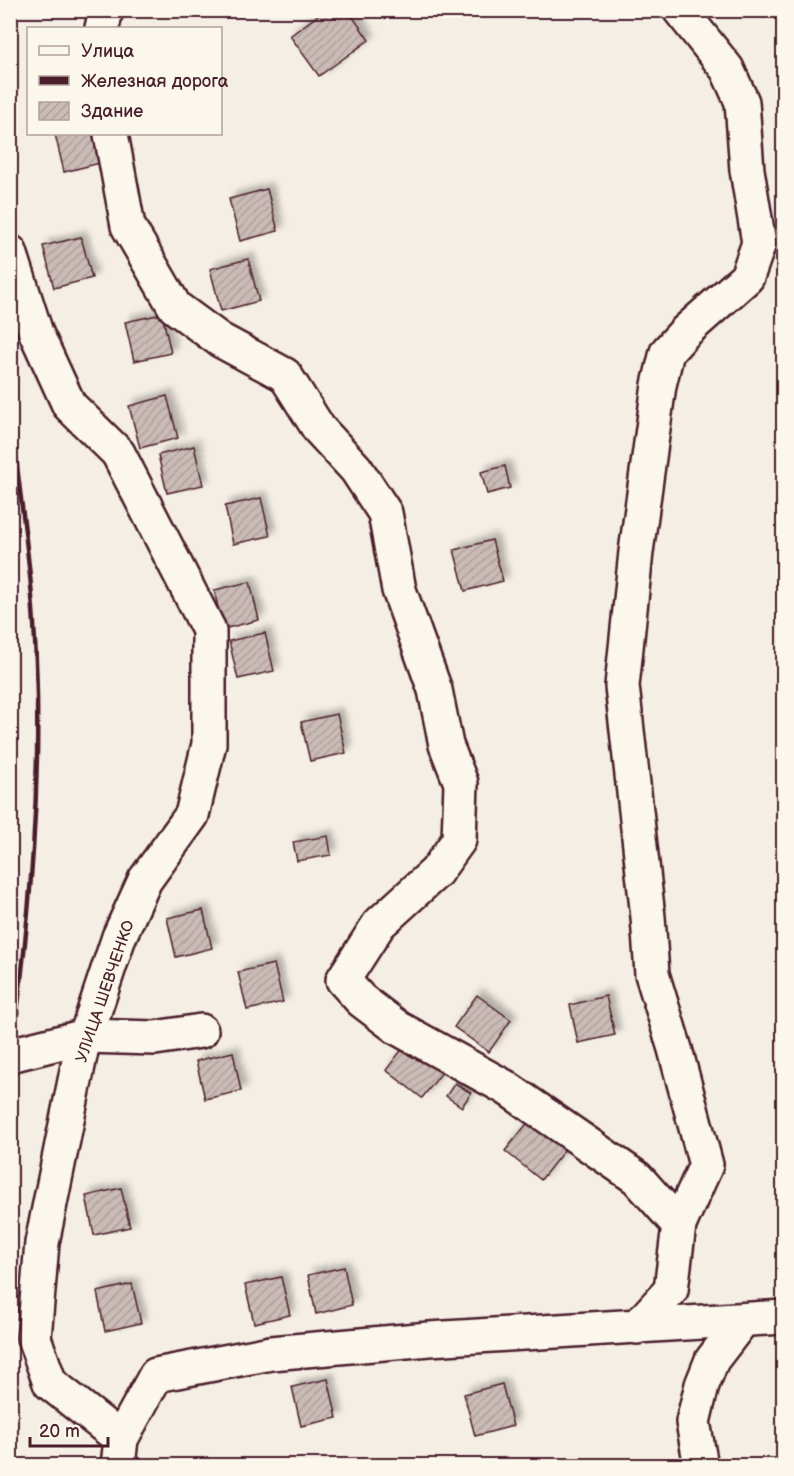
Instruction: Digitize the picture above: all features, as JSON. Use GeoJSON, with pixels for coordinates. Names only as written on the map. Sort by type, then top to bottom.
{"type":"FeatureCollection","features":[{"type":"Feature","properties":{"kind":"street"},"geometry":{"type":"LineString","coordinates":[[102,27],[106,10]]}},
{"type":"Feature","properties":{"kind":"street"},"geometry":{"type":"LineString","coordinates":[[638,1327],[671,1290],[679,1225],[706,1165],[652,974],[648,917],[622,686],[636,552],[659,385],[667,352],[685,332],[747,277],[759,243],[747,170],[742,102],[727,69],[680,10]]}},
{"type":"Feature","properties":{"kind":"street"},"geometry":{"type":"LineString","coordinates":[[111,135],[128,226],[176,307],[220,340],[285,375],[319,429],[356,469],[385,513],[399,590],[435,690],[446,745],[461,783],[459,840],[436,872],[379,924],[343,980],[362,1000],[398,1028],[505,1087],[637,1178],[679,1225]]}},
{"type":"Feature","properties":{"kind":"street","name":"УЛИЦА ШЕВЧЕНКО"},"geometry":{"type":"LineString","coordinates":[[10,252],[36,333],[69,405],[118,453],[209,630],[209,744],[192,815],[145,880],[119,937],[86,1036],[42,1244],[34,1338],[50,1383],[120,1452]]}},
{"type":"Feature","properties":{"kind":"street"},"geometry":{"type":"LineString","coordinates":[[10,1055],[86,1036],[156,1038],[201,1031]]}},
{"type":"Feature","properties":{"kind":"street"},"geometry":{"type":"LineString","coordinates":[[120,1452],[156,1375],[271,1353],[429,1339],[783,1317]]}},
{"type":"Feature","properties":{"kind":"street"},"geometry":{"type":"LineString","coordinates":[[700,1466],[693,1422],[702,1385],[712,1360],[742,1321]]}},
{"type":"Feature","properties":{"kind":"building"},"geometry":{"type":"Polygon","coordinates":[[[325,10],[348,10],[369,40],[319,76],[290,36],[325,10]]]}},
{"type":"Feature","properties":{"kind":"building"},"geometry":{"type":"Polygon","coordinates":[[[55,135],[93,135],[100,163],[64,172],[55,135]]]}},
{"type":"Feature","properties":{"kind":"building"},"geometry":{"type":"Polygon","coordinates":[[[267,189],[278,231],[240,241],[229,199],[267,189]]]}},
{"type":"Feature","properties":{"kind":"building"},"geometry":{"type":"Polygon","coordinates":[[[81,237],[92,278],[54,288],[43,246],[81,237]]]}},
{"type":"Feature","properties":{"kind":"building"},"geometry":{"type":"Polygon","coordinates":[[[248,259],[259,301],[221,311],[210,269],[248,259]]]}},
{"type":"Feature","properties":{"kind":"building"},"geometry":{"type":"Polygon","coordinates":[[[162,314],[171,353],[134,361],[125,322],[162,314]]]}},
{"type":"Feature","properties":{"kind":"building"},"geometry":{"type":"Polygon","coordinates":[[[167,396],[178,438],[140,448],[129,406],[167,396]]]}},
{"type":"Feature","properties":{"kind":"building"},"geometry":{"type":"Polygon","coordinates":[[[194,446],[203,485],[167,493],[158,455],[194,446]]]}},
{"type":"Feature","properties":{"kind":"building"},"geometry":{"type":"Polygon","coordinates":[[[505,466],[510,488],[487,494],[481,472],[505,466]]]}},
{"type":"Feature","properties":{"kind":"building"},"geometry":{"type":"Polygon","coordinates":[[[261,498],[270,536],[233,544],[225,506],[261,498]]]}},
{"type":"Feature","properties":{"kind":"building"},"geometry":{"type":"Polygon","coordinates":[[[492,540],[503,581],[465,591],[454,550],[492,540]]]}},
{"type":"Feature","properties":{"kind":"building"},"geometry":{"type":"Polygon","coordinates":[[[250,582],[259,620],[223,629],[214,590],[250,582]]]}},
{"type":"Feature","properties":{"kind":"building"},"geometry":{"type":"Polygon","coordinates":[[[265,633],[274,671],[238,679],[229,641],[265,633]]]}},
{"type":"Feature","properties":{"kind":"building"},"geometry":{"type":"Polygon","coordinates":[[[337,714],[346,753],[310,761],[301,722],[337,714]]]}},
{"type":"Feature","properties":{"kind":"building"},"geometry":{"type":"Polygon","coordinates":[[[328,836],[331,855],[297,861],[293,842],[328,836]]]}},
{"type":"Feature","properties":{"kind":"building"},"geometry":{"type":"Polygon","coordinates":[[[203,910],[212,948],[176,957],[167,918],[203,910]]]}},
{"type":"Feature","properties":{"kind":"building"},"geometry":{"type":"Polygon","coordinates":[[[274,964],[283,1002],[247,1010],[238,972],[274,964]]]}},
{"type":"Feature","properties":{"kind":"building"},"geometry":{"type":"Polygon","coordinates":[[[477,995],[511,1020],[489,1052],[454,1027],[477,995]]]}},
{"type":"Feature","properties":{"kind":"building"},"geometry":{"type":"Polygon","coordinates":[[[606,996],[615,1035],[578,1043],[570,1005],[606,996]]]}},
{"type":"Feature","properties":{"kind":"building"},"geometry":{"type":"Polygon","coordinates":[[[411,1038],[447,1066],[422,1098],[386,1070],[411,1038]]]}},
{"type":"Feature","properties":{"kind":"building"},"geometry":{"type":"Polygon","coordinates":[[[233,1052],[241,1091],[205,1099],[196,1061],[233,1052]]]}},
{"type":"Feature","properties":{"kind":"building"},"geometry":{"type":"Polygon","coordinates":[[[455,1083],[471,1093],[462,1107],[446,1096],[455,1083]]]}},
{"type":"Feature","properties":{"kind":"building"},"geometry":{"type":"Polygon","coordinates":[[[530,1120],[566,1148],[541,1180],[505,1151],[530,1120]]]}},
{"type":"Feature","properties":{"kind":"building"},"geometry":{"type":"Polygon","coordinates":[[[121,1188],[130,1227],[94,1235],[86,1196],[121,1188]]]}},
{"type":"Feature","properties":{"kind":"building"},"geometry":{"type":"Polygon","coordinates":[[[344,1267],[352,1305],[316,1314],[308,1275],[344,1267]]]}},
{"type":"Feature","properties":{"kind":"building"},"geometry":{"type":"Polygon","coordinates":[[[281,1277],[290,1315],[254,1323],[245,1285],[281,1277]]]}},
{"type":"Feature","properties":{"kind":"building"},"geometry":{"type":"Polygon","coordinates":[[[132,1284],[141,1323],[105,1331],[97,1292],[132,1284]]]}},
{"type":"Feature","properties":{"kind":"building"},"geometry":{"type":"Polygon","coordinates":[[[328,1379],[337,1418],[301,1426],[292,1387],[328,1379]]]}},
{"type":"Feature","properties":{"kind":"building"},"geometry":{"type":"Polygon","coordinates":[[[502,1384],[513,1426],[475,1436],[464,1394],[502,1384]]]}},
{"type":"Feature","properties":{"kind":"railway"},"geometry":{"type":"LineString","coordinates":[[10,434],[16,457],[31,582],[37,679],[33,846],[24,957],[10,1067]]}}]}
